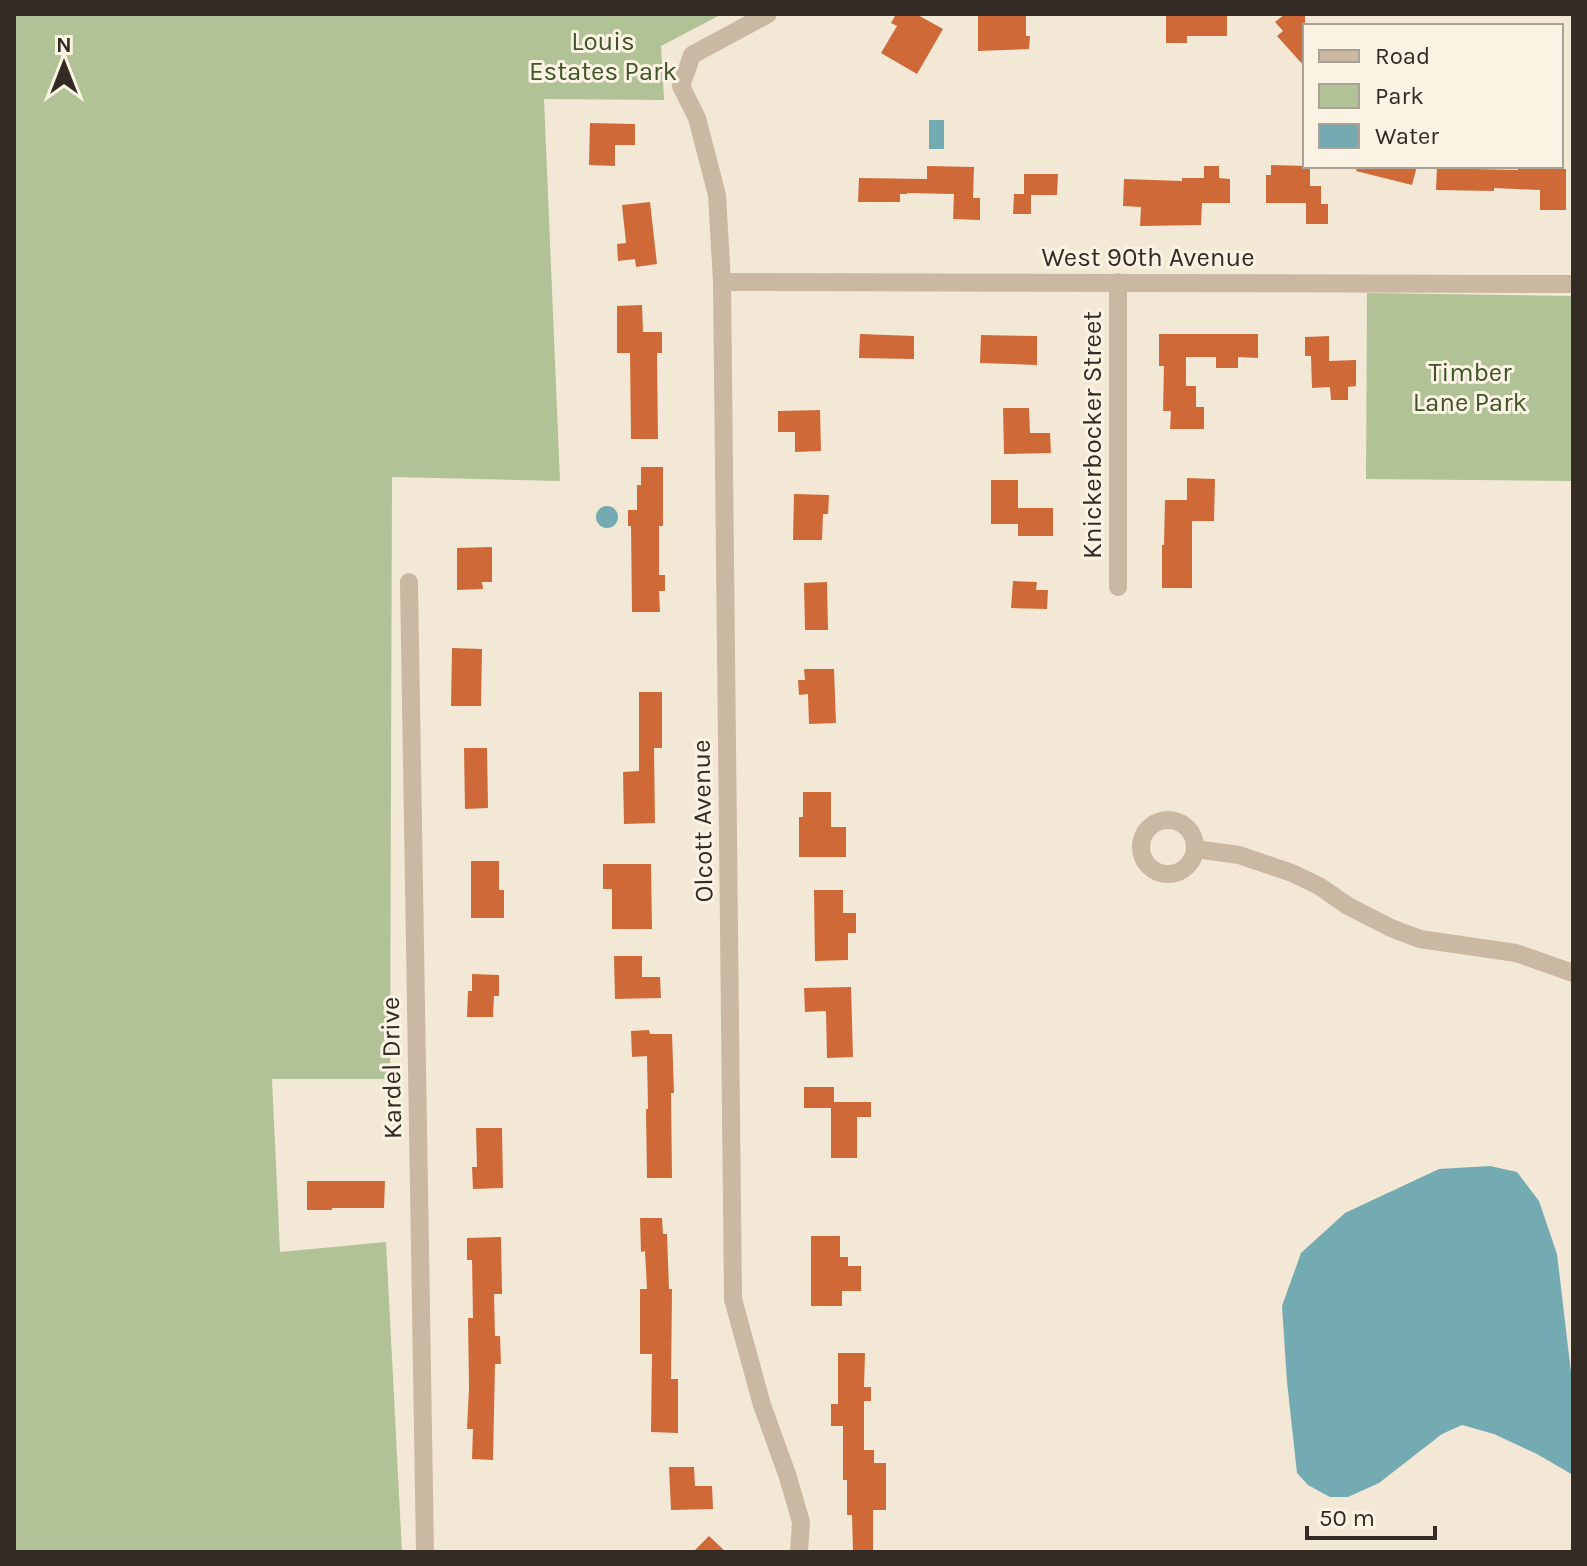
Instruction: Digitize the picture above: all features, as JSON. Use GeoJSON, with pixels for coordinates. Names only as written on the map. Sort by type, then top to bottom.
{"type":"FeatureCollection","features":[{"type":"Feature","properties":{"kind":"street","name":"Olcott Avenue"},"geometry":{"type":"LineString","coordinates":[[768,14],[692,55],[681,86],[697,118],[717,195],[722,282],[733,1299],[762,1405],[801,1522],[799,1552]]}},
{"type":"Feature","properties":{"kind":"street","name":"West 90th Avenue"},"geometry":{"type":"LineString","coordinates":[[722,282],[1573,284]]}},
{"type":"Feature","properties":{"kind":"street","name":"Knickerbocker Street"},"geometry":{"type":"LineString","coordinates":[[1118,282],[1118,587]]}},
{"type":"Feature","properties":{"kind":"street","name":"Kardel Drive"},"geometry":{"type":"LineString","coordinates":[[409,582],[425,1552]]}},
{"type":"Feature","properties":{"kind":"street"},"geometry":{"type":"LineString","coordinates":[[1195,849],[1239,855],[1292,873],[1319,886],[1348,906],[1420,939],[1516,953],[1573,973]]}},
{"type":"Feature","properties":{"kind":"green space","name":"Louis Estates Park"},"geometry":{"type":"Polygon","coordinates":[[[14,14],[722,14],[661,46],[664,100],[544,99],[560,481],[392,477],[390,1079],[272,1079],[280,1252],[386,1242],[402,1552],[14,1552],[14,14]]]}},
{"type":"Feature","properties":{"kind":"green space","name":"Timber Lane Park"},"geometry":{"type":"Polygon","coordinates":[[[1367,293],[1573,296],[1573,481],[1366,479],[1367,293]]]}},
{"type":"Feature","properties":{"kind":"water"},"geometry":{"type":"Polygon","coordinates":[[[929,120],[944,120],[944,149],[929,149],[929,120]]]}},
{"type":"Feature","properties":{"kind":"water"},"geometry":{"type":"Polygon","coordinates":[[[603,506],[611,506],[618,517],[611,528],[603,528],[596,521],[596,513],[603,506]]]}},
{"type":"Feature","properties":{"kind":"water"},"geometry":{"type":"Polygon","coordinates":[[[1490,1166],[1517,1172],[1539,1201],[1557,1254],[1573,1389],[1573,1475],[1494,1434],[1462,1425],[1442,1434],[1379,1483],[1348,1497],[1330,1497],[1308,1485],[1297,1473],[1282,1306],[1301,1253],[1345,1213],[1439,1169],[1490,1166]]]}},
{"type":"Feature","properties":{"kind":"building"},"geometry":{"type":"Polygon","coordinates":[[[896,14],[916,14],[943,29],[917,74],[881,53],[897,26],[891,23],[896,14]]]}},
{"type":"Feature","properties":{"kind":"building"},"geometry":{"type":"Polygon","coordinates":[[[978,14],[1026,14],[1029,49],[978,51],[978,14]]]}},
{"type":"Feature","properties":{"kind":"building"},"geometry":{"type":"Polygon","coordinates":[[[1166,14],[1227,14],[1227,36],[1187,36],[1187,43],[1166,43],[1166,14]]]}},
{"type":"Feature","properties":{"kind":"building"},"geometry":{"type":"Polygon","coordinates":[[[1285,14],[1305,14],[1303,65],[1277,36],[1283,31],[1275,22],[1285,14]]]}},
{"type":"Feature","properties":{"kind":"building"},"geometry":{"type":"Polygon","coordinates":[[[590,123],[635,124],[635,145],[615,145],[615,166],[589,165],[590,123]]]}},
{"type":"Feature","properties":{"kind":"building"},"geometry":{"type":"Polygon","coordinates":[[[1271,165],[1310,168],[1310,186],[1321,186],[1321,204],[1328,204],[1328,224],[1306,224],[1306,203],[1266,203],[1266,175],[1271,175],[1271,165]]]}},
{"type":"Feature","properties":{"kind":"building"},"geometry":{"type":"Polygon","coordinates":[[[927,166],[974,167],[973,198],[980,198],[980,220],[953,219],[954,194],[907,193],[900,194],[900,202],[858,202],[859,178],[927,179],[927,166]]]}},
{"type":"Feature","properties":{"kind":"building"},"geometry":{"type":"Polygon","coordinates":[[[1204,166],[1219,166],[1219,178],[1230,179],[1230,203],[1202,203],[1201,225],[1140,226],[1141,207],[1123,206],[1124,179],[1182,181],[1182,178],[1204,178],[1204,166]]]}},
{"type":"Feature","properties":{"kind":"building"},"geometry":{"type":"Polygon","coordinates":[[[1357,168],[1416,168],[1412,185],[1356,171],[1357,168]]]}},
{"type":"Feature","properties":{"kind":"building"},"geometry":{"type":"Polygon","coordinates":[[[1437,168],[1566,169],[1566,210],[1540,210],[1540,190],[1436,190],[1437,168]]]}},
{"type":"Feature","properties":{"kind":"building"},"geometry":{"type":"Polygon","coordinates":[[[1024,174],[1058,174],[1057,195],[1031,195],[1031,214],[1013,214],[1014,194],[1024,194],[1024,174]]]}},
{"type":"Feature","properties":{"kind":"building"},"geometry":{"type":"Polygon","coordinates":[[[650,202],[657,264],[636,267],[635,259],[618,261],[617,244],[626,243],[622,205],[650,202]]]}},
{"type":"Feature","properties":{"kind":"building"},"geometry":{"type":"Polygon","coordinates":[[[642,305],[643,332],[662,332],[662,353],[657,353],[658,439],[631,439],[630,353],[617,353],[617,306],[642,305]]]}},
{"type":"Feature","properties":{"kind":"building"},"geometry":{"type":"Polygon","coordinates":[[[860,334],[914,336],[914,359],[859,358],[860,334]]]}},
{"type":"Feature","properties":{"kind":"building"},"geometry":{"type":"Polygon","coordinates":[[[1159,334],[1258,334],[1258,358],[1238,357],[1238,368],[1216,368],[1216,357],[1186,357],[1186,386],[1196,386],[1196,407],[1204,407],[1204,429],[1170,429],[1171,411],[1163,411],[1164,366],[1159,366],[1159,334]]]}},
{"type":"Feature","properties":{"kind":"building"},"geometry":{"type":"Polygon","coordinates":[[[981,335],[1037,336],[1037,365],[980,363],[981,335]]]}},
{"type":"Feature","properties":{"kind":"building"},"geometry":{"type":"Polygon","coordinates":[[[1329,336],[1329,361],[1356,360],[1356,386],[1348,387],[1348,400],[1331,400],[1330,387],[1312,388],[1311,356],[1305,356],[1305,337],[1329,336]]]}},
{"type":"Feature","properties":{"kind":"building"},"geometry":{"type":"Polygon","coordinates":[[[1003,408],[1029,408],[1030,433],[1050,433],[1051,453],[1004,454],[1003,408]]]}},
{"type":"Feature","properties":{"kind":"building"},"geometry":{"type":"Polygon","coordinates":[[[820,410],[821,451],[795,452],[795,432],[778,432],[778,411],[820,410]]]}},
{"type":"Feature","properties":{"kind":"building"},"geometry":{"type":"Polygon","coordinates":[[[641,467],[663,467],[659,575],[665,575],[665,591],[659,591],[660,612],[632,612],[628,510],[637,510],[641,467]]]}},
{"type":"Feature","properties":{"kind":"building"},"geometry":{"type":"Polygon","coordinates":[[[1187,478],[1215,479],[1214,521],[1192,521],[1192,588],[1162,588],[1165,500],[1187,500],[1187,478]]]}},
{"type":"Feature","properties":{"kind":"building"},"geometry":{"type":"Polygon","coordinates":[[[991,480],[1018,480],[1018,508],[1053,508],[1053,536],[1018,536],[1018,524],[991,524],[991,480]]]}},
{"type":"Feature","properties":{"kind":"building"},"geometry":{"type":"Polygon","coordinates":[[[794,494],[829,495],[828,514],[823,514],[822,540],[793,540],[794,494]]]}},
{"type":"Feature","properties":{"kind":"building"},"geometry":{"type":"Polygon","coordinates":[[[492,547],[492,582],[482,582],[483,589],[457,590],[457,548],[492,547]]]}},
{"type":"Feature","properties":{"kind":"building"},"geometry":{"type":"Polygon","coordinates":[[[1013,581],[1037,582],[1036,590],[1048,590],[1047,609],[1011,608],[1013,581]]]}},
{"type":"Feature","properties":{"kind":"building"},"geometry":{"type":"Polygon","coordinates":[[[827,582],[828,630],[805,630],[804,583],[827,582]]]}},
{"type":"Feature","properties":{"kind":"building"},"geometry":{"type":"Polygon","coordinates":[[[452,648],[482,649],[481,706],[451,706],[452,648]]]}},
{"type":"Feature","properties":{"kind":"building"},"geometry":{"type":"Polygon","coordinates":[[[804,669],[834,669],[836,723],[809,724],[808,694],[799,695],[798,680],[805,680],[804,669]]]}},
{"type":"Feature","properties":{"kind":"building"},"geometry":{"type":"Polygon","coordinates":[[[639,692],[662,692],[662,748],[654,748],[655,823],[624,824],[623,772],[639,771],[639,692]]]}},
{"type":"Feature","properties":{"kind":"building"},"geometry":{"type":"Polygon","coordinates":[[[464,748],[487,748],[488,808],[465,809],[464,748]]]}},
{"type":"Feature","properties":{"kind":"building"},"geometry":{"type":"Polygon","coordinates":[[[803,792],[831,792],[831,827],[846,827],[846,857],[799,857],[799,817],[803,817],[803,792]]]}},
{"type":"Feature","properties":{"kind":"building"},"geometry":{"type":"Polygon","coordinates":[[[471,861],[499,861],[499,890],[504,890],[504,918],[471,918],[471,861]]]}},
{"type":"Feature","properties":{"kind":"building"},"geometry":{"type":"Polygon","coordinates":[[[603,864],[651,864],[652,929],[612,929],[612,889],[603,889],[603,864]]]}},
{"type":"Feature","properties":{"kind":"building"},"geometry":{"type":"Polygon","coordinates":[[[814,890],[843,890],[843,913],[856,913],[856,933],[848,933],[848,960],[815,961],[814,890]]]}},
{"type":"Feature","properties":{"kind":"building"},"geometry":{"type":"Polygon","coordinates":[[[614,956],[642,956],[642,977],[660,977],[661,998],[615,999],[614,956]]]}},
{"type":"Feature","properties":{"kind":"building"},"geometry":{"type":"Polygon","coordinates":[[[472,974],[499,975],[499,996],[494,996],[493,1017],[467,1017],[472,974]]]}},
{"type":"Feature","properties":{"kind":"building"},"geometry":{"type":"Polygon","coordinates":[[[851,987],[853,1057],[827,1058],[826,1011],[805,1012],[804,988],[851,987]]]}},
{"type":"Feature","properties":{"kind":"building"},"geometry":{"type":"Polygon","coordinates":[[[649,1030],[650,1034],[672,1034],[672,1178],[647,1178],[647,1056],[632,1057],[631,1031],[649,1030]]]}},
{"type":"Feature","properties":{"kind":"building"},"geometry":{"type":"Polygon","coordinates":[[[804,1087],[834,1087],[834,1102],[871,1102],[871,1117],[857,1117],[857,1158],[831,1158],[831,1108],[804,1108],[804,1087]]]}},
{"type":"Feature","properties":{"kind":"building"},"geometry":{"type":"Polygon","coordinates":[[[476,1128],[502,1128],[503,1188],[473,1189],[472,1167],[477,1167],[476,1128]]]}},
{"type":"Feature","properties":{"kind":"building"},"geometry":{"type":"Polygon","coordinates":[[[307,1181],[385,1181],[384,1208],[307,1210],[307,1181]]]}},
{"type":"Feature","properties":{"kind":"building"},"geometry":{"type":"Polygon","coordinates":[[[640,1218],[662,1218],[663,1234],[667,1234],[669,1289],[672,1289],[671,1379],[678,1379],[678,1433],[651,1432],[652,1354],[640,1354],[640,1289],[647,1289],[640,1218]]]}},
{"type":"Feature","properties":{"kind":"building"},"geometry":{"type":"Polygon","coordinates":[[[811,1236],[840,1236],[840,1257],[848,1257],[848,1266],[861,1266],[861,1291],[842,1291],[842,1306],[811,1306],[811,1236]]]}},
{"type":"Feature","properties":{"kind":"building"},"geometry":{"type":"Polygon","coordinates":[[[501,1237],[502,1294],[494,1294],[495,1336],[500,1336],[501,1364],[495,1364],[493,1460],[472,1459],[473,1429],[467,1429],[468,1318],[473,1318],[472,1260],[467,1260],[467,1238],[501,1237]]]}},
{"type":"Feature","properties":{"kind":"building"},"geometry":{"type":"Polygon","coordinates":[[[838,1353],[865,1353],[864,1387],[871,1387],[871,1401],[864,1401],[864,1450],[874,1450],[874,1463],[886,1463],[886,1510],[873,1510],[873,1552],[853,1552],[852,1515],[847,1515],[847,1480],[843,1480],[843,1426],[831,1426],[831,1404],[838,1404],[838,1353]]]}},
{"type":"Feature","properties":{"kind":"building"},"geometry":{"type":"Polygon","coordinates":[[[669,1467],[694,1467],[695,1486],[712,1486],[713,1509],[671,1510],[669,1467]]]}},
{"type":"Feature","properties":{"kind":"building"},"geometry":{"type":"Polygon","coordinates":[[[709,1536],[726,1552],[693,1552],[709,1536]]]}}]}
